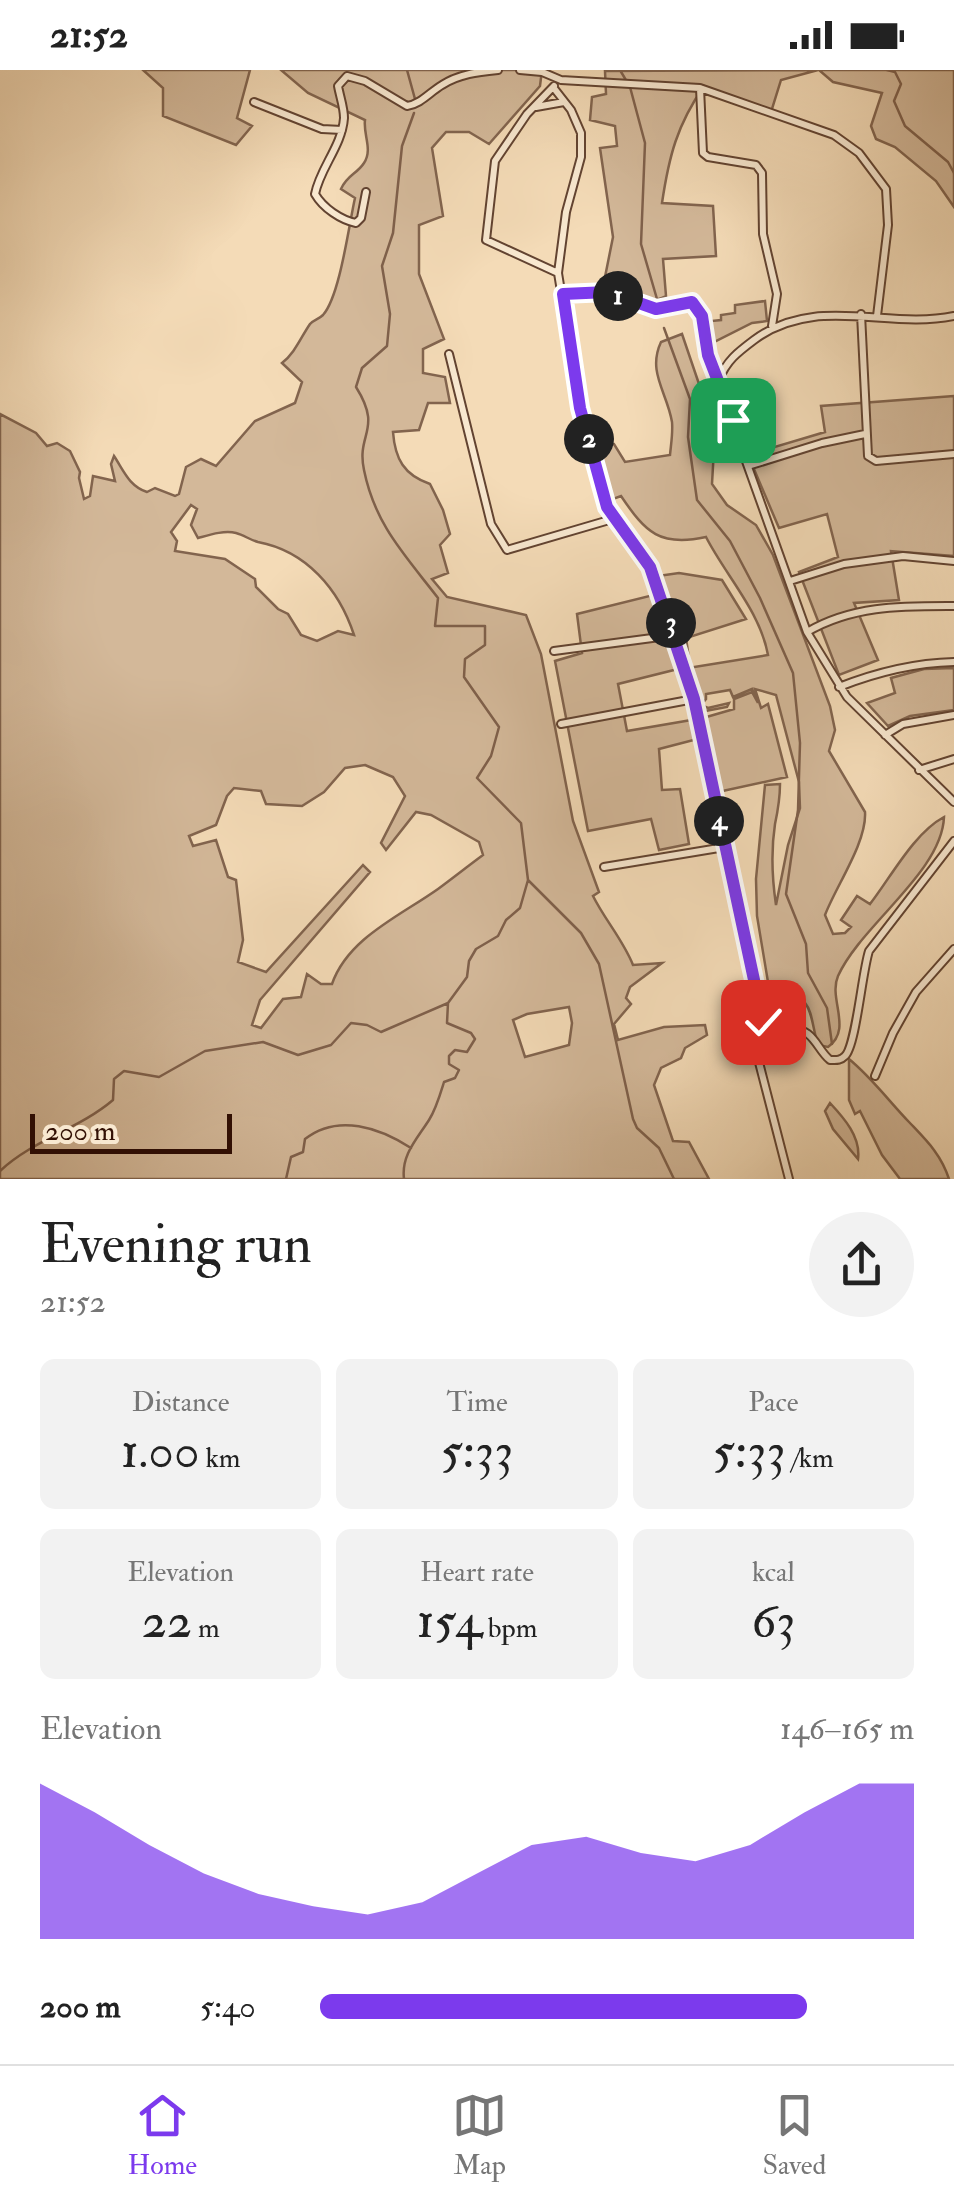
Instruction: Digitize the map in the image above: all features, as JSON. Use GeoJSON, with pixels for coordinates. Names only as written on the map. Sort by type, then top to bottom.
{"type":"FeatureCollection","features":[{"type":"Feature","properties":{"kind":"street"},"geometry":{"type":"LineString","coordinates":[[366,192],[361,218],[356,223],[320,204],[315,194],[317,180],[342,130],[338,86],[347,76],[365,81],[407,106],[417,104],[461,75],[498,70]]}},
{"type":"Feature","properties":{"kind":"street"},"geometry":{"type":"LineString","coordinates":[[520,70],[564,80],[700,88],[834,135],[858,153],[886,189],[888,225],[877,316]]}},
{"type":"Feature","properties":{"kind":"street"},"geometry":{"type":"LineString","coordinates":[[564,70],[564,80]]}},
{"type":"Feature","properties":{"kind":"street"},"geometry":{"type":"LineString","coordinates":[[558,273],[486,240],[495,161],[535,107],[564,80]]}},
{"type":"Feature","properties":{"kind":"street"},"geometry":{"type":"LineString","coordinates":[[554,87],[581,132],[581,157],[566,212],[558,273],[580,408],[607,507],[650,567],[675,635],[694,699],[758,1008],[769,1034]]}},
{"type":"Feature","properties":{"kind":"street"},"geometry":{"type":"LineString","coordinates":[[700,88],[703,153],[708,158],[756,165],[762,173],[763,234],[777,294],[772,326]]}},
{"type":"Feature","properties":{"kind":"street"},"geometry":{"type":"LineString","coordinates":[[254,102],[322,128],[342,130]]}},
{"type":"Feature","properties":{"kind":"street"},"geometry":{"type":"LineString","coordinates":[[535,107],[564,102]]}},
{"type":"Feature","properties":{"kind":"street"},"geometry":{"type":"LineString","coordinates":[[563,294],[608,292],[656,309],[692,302],[702,316],[708,355],[807,632],[839,687],[954,802]]}},
{"type":"Feature","properties":{"kind":"street"},"geometry":{"type":"LineString","coordinates":[[861,314],[868,456],[876,461],[954,454]]}},
{"type":"Feature","properties":{"kind":"street"},"geometry":{"type":"LineString","coordinates":[[719,380],[734,354],[772,326],[805,318],[861,314],[908,322],[954,316]]}},
{"type":"Feature","properties":{"kind":"street"},"geometry":{"type":"LineString","coordinates":[[449,354],[492,524],[506,550],[616,518]]}},
{"type":"Feature","properties":{"kind":"street"},"geometry":{"type":"LineString","coordinates":[[748,466],[865,434]]}},
{"type":"Feature","properties":{"kind":"street"},"geometry":{"type":"LineString","coordinates":[[790,581],[844,564],[903,556],[954,561]]}},
{"type":"Feature","properties":{"kind":"street"},"geometry":{"type":"LineString","coordinates":[[807,632],[829,620],[870,608],[954,606]]}},
{"type":"Feature","properties":{"kind":"street"},"geometry":{"type":"LineString","coordinates":[[554,651],[675,635]]}},
{"type":"Feature","properties":{"kind":"street"},"geometry":{"type":"LineString","coordinates":[[839,687],[879,671],[954,662]]}},
{"type":"Feature","properties":{"kind":"street"},"geometry":{"type":"LineString","coordinates":[[562,724],[694,699]]}},
{"type":"Feature","properties":{"kind":"street"},"geometry":{"type":"LineString","coordinates":[[885,736],[903,724],[954,716]]}},
{"type":"Feature","properties":{"kind":"street"},"geometry":{"type":"LineString","coordinates":[[919,770],[954,758]]}},
{"type":"Feature","properties":{"kind":"street"},"geometry":{"type":"LineString","coordinates":[[788,1179],[754,1043],[769,1034],[798,1030],[810,1035],[830,1060],[847,1055],[869,951],[954,840]]}},
{"type":"Feature","properties":{"kind":"street"},"geometry":{"type":"LineString","coordinates":[[604,868],[725,847]]}},
{"type":"Feature","properties":{"kind":"street"},"geometry":{"type":"LineString","coordinates":[[876,1076],[893,1032],[916,992],[954,949]]}},
{"type":"Feature","properties":{"kind":"shaded area"},"geometry":{"type":"Polygon","coordinates":[[[143,70],[250,70],[237,118],[252,126],[236,145],[163,116],[163,88],[143,70]]]}},
{"type":"Feature","properties":{"kind":"shaded area"},"geometry":{"type":"Polygon","coordinates":[[[281,70],[542,70],[540,86],[489,144],[469,132],[446,132],[432,148],[443,216],[419,225],[419,274],[444,339],[423,349],[423,373],[445,377],[450,403],[428,403],[419,430],[393,432],[394,442],[407,471],[430,484],[450,534],[440,545],[448,573],[432,579],[447,597],[526,615],[541,654],[573,821],[599,892],[593,896],[633,965],[662,963],[630,987],[626,998],[631,1004],[614,1024],[618,1040],[664,1027],[705,1025],[707,1035],[685,1048],[681,1058],[661,1068],[654,1085],[673,1141],[689,1142],[709,1179],[0,1179],[0,414],[36,433],[47,446],[57,443],[70,451],[80,472],[84,499],[90,496],[93,476],[115,481],[111,464],[114,456],[136,486],[147,492],[155,488],[175,496],[179,494],[186,467],[201,459],[216,466],[255,421],[295,403],[302,382],[282,363],[310,324],[329,306],[355,198],[341,189],[364,163],[368,152],[365,120],[308,93],[281,70]],[[191,505],[171,532],[177,541],[175,551],[225,559],[255,579],[256,587],[288,614],[301,635],[317,641],[338,631],[354,635],[330,588],[306,563],[236,533],[198,538],[191,525],[197,509],[191,505]],[[365,765],[345,768],[324,792],[302,806],[266,804],[261,791],[234,788],[216,825],[189,836],[193,846],[216,840],[228,877],[236,880],[243,940],[238,962],[266,972],[363,865],[370,872],[260,1000],[252,1025],[261,1028],[283,999],[301,997],[307,974],[321,984],[332,984],[363,941],[483,855],[479,842],[431,815],[416,812],[386,850],[381,843],[405,796],[393,777],[365,765]],[[569,1007],[513,1020],[525,1057],[569,1045],[569,1007]]]}},
{"type":"Feature","properties":{"kind":"shaded area"},"geometry":{"type":"Polygon","coordinates":[[[818,70],[781,80],[771,112],[704,86],[676,142],[662,203],[713,206],[716,256],[663,259],[666,296],[657,299],[633,298],[611,284],[605,277],[613,237],[600,148],[617,146],[615,126],[590,120],[592,97],[606,94],[605,71],[818,70]]]}},
{"type":"Feature","properties":{"kind":"shaded area"},"geometry":{"type":"Polygon","coordinates":[[[819,70],[954,70],[954,207],[936,181],[895,147],[876,139],[871,126],[882,93],[833,82],[819,70]]]}},
{"type":"Feature","properties":{"kind":"shaded area"},"geometry":{"type":"Polygon","coordinates":[[[765,301],[767,321],[752,323],[714,342],[711,321],[735,313],[735,305],[765,301]]]}},
{"type":"Feature","properties":{"kind":"shaded area"},"geometry":{"type":"Polygon","coordinates":[[[682,334],[715,431],[712,484],[727,505],[756,525],[773,555],[830,706],[835,730],[829,751],[865,812],[856,850],[825,915],[833,934],[845,933],[851,927],[841,920],[857,896],[870,904],[913,844],[944,817],[940,838],[930,858],[864,937],[838,976],[839,1032],[828,1047],[818,1045],[805,1002],[778,996],[769,988],[757,916],[756,879],[765,785],[780,784],[773,854],[776,905],[800,808],[799,782],[776,695],[755,689],[761,708],[768,704],[787,777],[718,792],[705,737],[659,749],[662,790],[680,789],[689,844],[659,850],[651,819],[588,831],[555,661],[582,653],[577,614],[658,594],[651,577],[679,573],[722,580],[746,619],[686,638],[690,666],[618,684],[627,731],[734,709],[734,699],[752,692],[758,703],[752,689],[733,697],[730,690],[706,694],[701,705],[708,708],[729,703],[727,707],[700,712],[688,668],[768,655],[758,623],[706,537],[665,538],[647,528],[621,496],[605,502],[586,447],[614,444],[625,462],[670,455],[672,422],[656,363],[661,342],[682,334]]]}},
{"type":"Feature","properties":{"kind":"shaded area"},"geometry":{"type":"Polygon","coordinates":[[[954,396],[954,556],[891,551],[899,600],[854,603],[878,660],[839,675],[799,572],[838,557],[827,514],[779,528],[748,455],[825,432],[821,406],[954,396]]]}},
{"type":"Feature","properties":{"kind":"shaded area"},"geometry":{"type":"Polygon","coordinates":[[[954,668],[954,710],[910,716],[888,726],[867,703],[895,693],[891,678],[924,669],[954,668]]]}},
{"type":"Feature","properties":{"kind":"shaded area"},"geometry":{"type":"Polygon","coordinates":[[[849,1059],[927,1141],[949,1179],[900,1179],[882,1155],[860,1111],[855,1114],[849,1100],[849,1059]]]}},
{"type":"Feature","properties":{"kind":"shaded area"},"geometry":{"type":"Polygon","coordinates":[[[830,1103],[854,1136],[858,1159],[833,1129],[825,1111],[830,1103]]]}},
{"type":"Feature","properties":{"kind":"waterway"},"geometry":{"type":"LineString","coordinates":[[407,70],[415,99]]}},
{"type":"Feature","properties":{"kind":"waterway"},"geometry":{"type":"LineString","coordinates":[[620,70],[630,87],[645,143],[641,244],[657,299]]}},
{"type":"Feature","properties":{"kind":"waterway"},"geometry":{"type":"LineString","coordinates":[[887,70],[895,72],[901,84],[894,101],[905,126],[948,162],[954,173]]}},
{"type":"Feature","properties":{"kind":"waterway"},"geometry":{"type":"LineString","coordinates":[[404,1179],[405,1162],[438,1102],[444,1082],[455,1078],[459,1070],[449,1064],[449,1056],[455,1050],[467,1052],[475,1039],[471,1033],[447,1023],[448,1003],[467,977],[476,949],[498,936],[506,920],[520,908],[528,880],[521,823],[477,778],[491,756],[499,727],[464,677],[465,659],[485,645],[485,626],[435,626],[438,598],[384,523],[369,490],[362,458],[368,413],[356,387],[362,368],[387,346],[390,314],[382,266],[393,233],[402,146],[414,113]]}},
{"type":"Feature","properties":{"kind":"waterway"},"geometry":{"type":"LineString","coordinates":[[664,328],[690,399],[688,437],[697,500],[730,541],[793,673],[800,743],[798,810],[786,894],[806,944],[808,973],[827,1008],[832,1044]]}},
{"type":"Feature","properties":{"kind":"waterway"},"geometry":{"type":"LineString","coordinates":[[528,880],[581,933],[599,964],[633,1119],[637,1128],[659,1148],[674,1179]]}},
{"type":"Feature","properties":{"kind":"waterway"},"geometry":{"type":"LineString","coordinates":[[0,1171],[113,1100],[114,1079],[124,1071],[159,1077],[205,1051],[263,1042],[298,1055],[331,1045],[351,1023],[381,1032],[448,1003]]}},
{"type":"Feature","properties":{"kind":"waterway"},"geometry":{"type":"LineString","coordinates":[[286,1179],[291,1157],[303,1152],[305,1139],[331,1127],[359,1126],[386,1134],[411,1148]]}},
{"type":"Feature","properties":{"kind":"route"},"geometry":{"type":"LineString","coordinates":[[733,420],[708,355],[700,309],[692,302],[656,309],[608,292],[563,294],[580,408],[607,507],[650,567],[694,699],[763,1022]]}}]}
